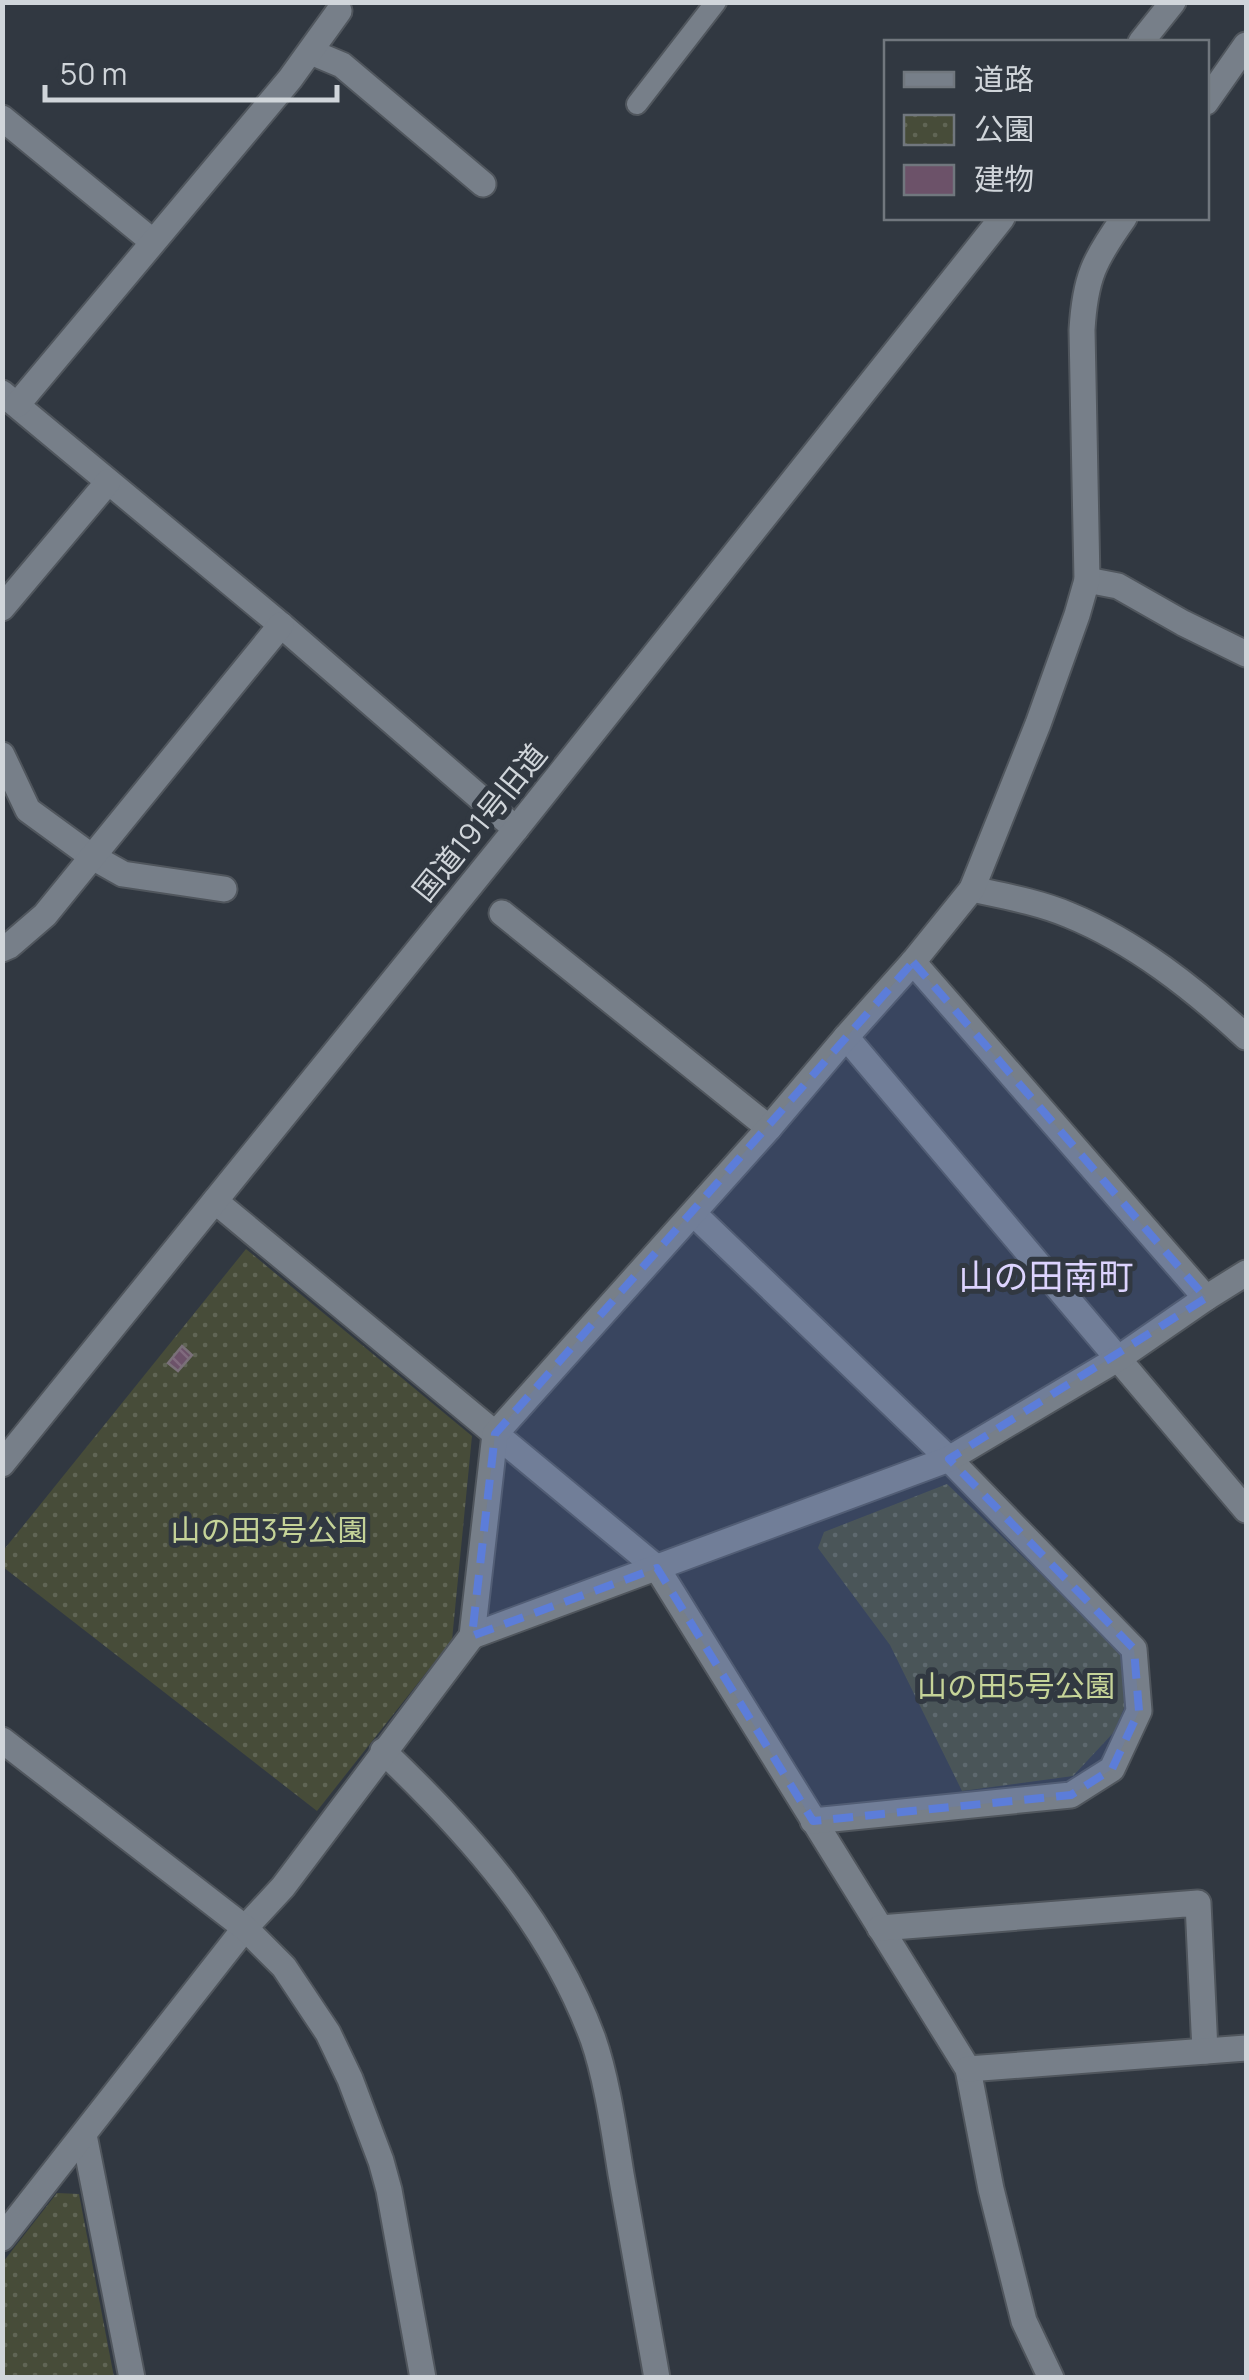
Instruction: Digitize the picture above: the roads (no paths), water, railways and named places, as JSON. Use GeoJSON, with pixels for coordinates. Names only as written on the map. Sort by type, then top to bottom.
{"type":"FeatureCollection","features":[{"type":"Feature","properties":{"kind":"street"},"geometry":{"type":"LineString","coordinates":[[1144,40],[1173,2]]}},
{"type":"Feature","properties":{"kind":"street"},"geometry":{"type":"LineString","coordinates":[[339,11],[311,52],[152,242],[10,399],[282,625],[516,829]]}},
{"type":"Feature","properties":{"kind":"street"},"geometry":{"type":"LineString","coordinates":[[1209,98],[1246,45]]}},
{"type":"Feature","properties":{"kind":"street"},"geometry":{"type":"LineString","coordinates":[[311,52],[342,65],[483,184]]}},
{"type":"Feature","properties":{"kind":"street"},"geometry":{"type":"LineString","coordinates":[[2,118],[152,242]]}},
{"type":"Feature","properties":{"kind":"street","name":"国道191号旧道"},"geometry":{"type":"LineString","coordinates":[[2,1464],[516,829],[1000,220]]}},
{"type":"Feature","properties":{"kind":"street"},"geometry":{"type":"LineString","coordinates":[[2,2238],[245,1928],[283,1887],[472,1636],[495,1434],[694,1214],[972,889],[1038,724],[1087,580],[1084,294],[1104,246],[1123,220]]}},
{"type":"Feature","properties":{"kind":"street"},"geometry":{"type":"LineString","coordinates":[[2,608],[108,482]]}},
{"type":"Feature","properties":{"kind":"street"},"geometry":{"type":"LineString","coordinates":[[1087,580],[1118,586],[1246,654]]}},
{"type":"Feature","properties":{"kind":"street"},"geometry":{"type":"LineString","coordinates":[[2,949],[45,915],[282,625]]}},
{"type":"Feature","properties":{"kind":"street"},"geometry":{"type":"LineString","coordinates":[[2,754],[28,810],[91,856],[123,874],[224,889]]}},
{"type":"Feature","properties":{"kind":"street"},"geometry":{"type":"LineString","coordinates":[[972,889],[1070,915],[1120,941],[1200,995],[1246,1037]]}},
{"type":"Feature","properties":{"kind":"street"},"geometry":{"type":"LineString","coordinates":[[502,912],[769,1128]]}},
{"type":"Feature","properties":{"kind":"street"},"geometry":{"type":"LineString","coordinates":[[913,962],[1206,1298]]}},
{"type":"Feature","properties":{"kind":"street"},"geometry":{"type":"LineString","coordinates":[[846,1037],[1246,1510]]}},
{"type":"Feature","properties":{"kind":"street"},"geometry":{"type":"LineString","coordinates":[[215,1201],[657,1568],[968,2069],[991,2189],[1024,2321],[1051,2378]]}},
{"type":"Feature","properties":{"kind":"street"},"geometry":{"type":"LineString","coordinates":[[694,1214],[949,1459],[1134,1648],[1139,1712],[1112,1769],[1072,1795],[812,1821]]}},
{"type":"Feature","properties":{"kind":"street"},"geometry":{"type":"LineString","coordinates":[[472,1636],[949,1459],[1120,1358],[1246,1274]]}},
{"type":"Feature","properties":{"kind":"street"},"geometry":{"type":"LineString","coordinates":[[2,1740],[245,1928],[284,1967],[328,2033],[350,2079],[389,2190],[423,2378]]}},
{"type":"Feature","properties":{"kind":"street"},"geometry":{"type":"LineString","coordinates":[[383,1751],[483,1856],[517,1898],[567,1979],[594,2042],[613,2125],[656,2378]]}},
{"type":"Feature","properties":{"kind":"street"},"geometry":{"type":"LineString","coordinates":[[880,1928],[1198,1903],[1206,2051]]}},
{"type":"Feature","properties":{"kind":"street"},"geometry":{"type":"LineString","coordinates":[[968,2069],[1246,2048]]}},
{"type":"Feature","properties":{"kind":"street"},"geometry":{"type":"LineString","coordinates":[[84,2135],[132,2378]]}},
{"type":"Feature","properties":{"kind":"lane"},"geometry":{"type":"LineString","coordinates":[[637,104],[716,2]]}},
{"type":"Feature","properties":{"kind":"district","name":"山の田南町"},"geometry":{"type":"Point","coordinates":[1046,1276]}},
{"type":"Feature","properties":{"kind":"park label","name":"山の田3号公園"},"geometry":{"type":"Point","coordinates":[269,1529]}},
{"type":"Feature","properties":{"kind":"park label","name":"山の田5号公園"},"geometry":{"type":"Point","coordinates":[1016,1685]}}]}
